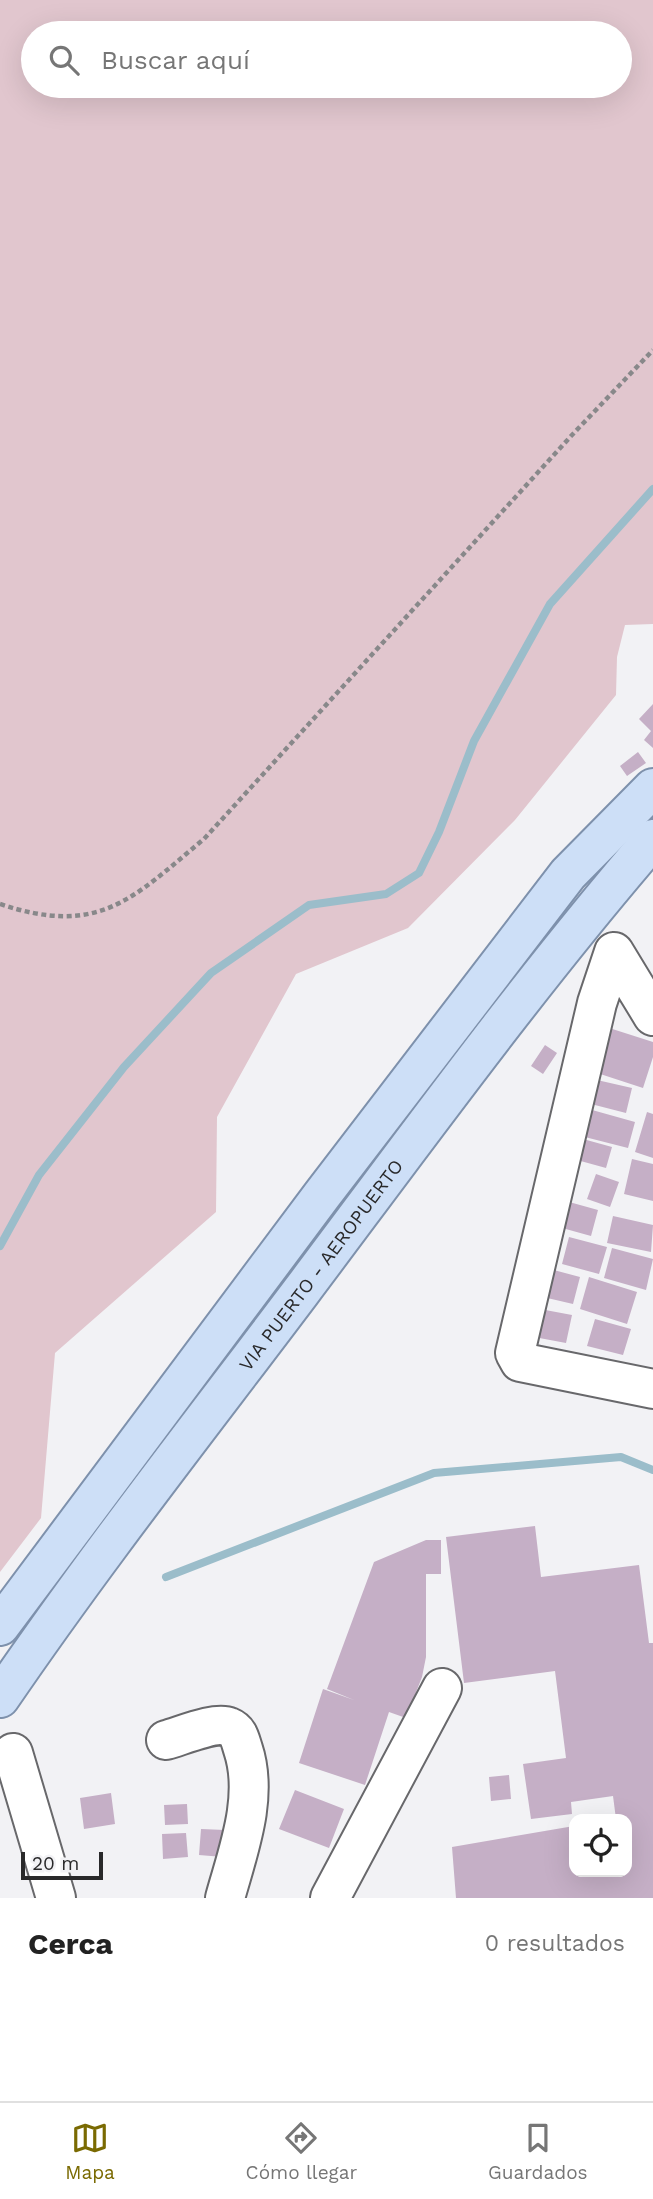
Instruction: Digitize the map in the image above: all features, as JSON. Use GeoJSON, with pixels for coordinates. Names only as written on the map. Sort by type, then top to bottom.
{"type":"FeatureCollection","features":[{"type":"Feature","properties":{"kind":"main road"},"geometry":{"type":"LineString","coordinates":[[0,1626],[322,1195],[568,874],[653,788]]}},
{"type":"Feature","properties":{"kind":"main road","name":"VIA PUERTO - AEROPUERTO"},"geometry":{"type":"LineString","coordinates":[[0,1698],[51,1624],[375,1193],[590,912],[653,839]]}},
{"type":"Feature","properties":{"kind":"street"},"geometry":{"type":"LineString","coordinates":[[653,1016],[614,952],[597,1003],[515,1353],[520,1362],[653,1389]]}},
{"type":"Feature","properties":{"kind":"street"},"geometry":{"type":"LineString","coordinates":[[330,1898],[442,1688]]}},
{"type":"Feature","properties":{"kind":"street"},"geometry":{"type":"LineString","coordinates":[[166,1740],[216,1726],[227,1726],[238,1733],[249,1780],[248,1804],[225,1898]]}},
{"type":"Feature","properties":{"kind":"street"},"geometry":{"type":"LineString","coordinates":[[13,1753],[56,1898]]}},
{"type":"Feature","properties":{"kind":"path"},"geometry":{"type":"LineString","coordinates":[[0,904],[48,917],[86,916],[117,905],[147,886],[204,839],[488,526],[653,350]]}},
{"type":"Feature","properties":{"kind":"shaded area"},"geometry":{"type":"Polygon","coordinates":[[[0,0],[653,0],[653,624],[625,625],[617,657],[616,695],[515,820],[408,928],[296,974],[217,1117],[216,1212],[55,1353],[41,1518],[0,1572],[0,0]]]}},
{"type":"Feature","properties":{"kind":"building"},"geometry":{"type":"Polygon","coordinates":[[[653,704],[653,748],[644,740],[651,731],[639,719],[653,704]]]}},
{"type":"Feature","properties":{"kind":"building"},"geometry":{"type":"Polygon","coordinates":[[[638,752],[646,763],[627,776],[620,766],[638,752]]]}},
{"type":"Feature","properties":{"kind":"building"},"geometry":{"type":"Polygon","coordinates":[[[603,1026],[653,1042],[653,1057],[643,1088],[588,1070],[603,1026]]]}},
{"type":"Feature","properties":{"kind":"building"},"geometry":{"type":"Polygon","coordinates":[[[545,1045],[557,1053],[543,1074],[531,1066],[545,1045]]]}},
{"type":"Feature","properties":{"kind":"building"},"geometry":{"type":"Polygon","coordinates":[[[597,1080],[632,1088],[626,1113],[591,1104],[597,1080]]]}},
{"type":"Feature","properties":{"kind":"building"},"geometry":{"type":"Polygon","coordinates":[[[585,1108],[635,1122],[628,1148],[577,1135],[585,1108]]]}},
{"type":"Feature","properties":{"kind":"building"},"geometry":{"type":"Polygon","coordinates":[[[647,1112],[653,1114],[653,1158],[635,1152],[647,1112]]]}},
{"type":"Feature","properties":{"kind":"building"},"geometry":{"type":"Polygon","coordinates":[[[583,1139],[612,1147],[606,1168],[577,1160],[583,1139]]]}},
{"type":"Feature","properties":{"kind":"building"},"geometry":{"type":"Polygon","coordinates":[[[632,1159],[653,1164],[653,1201],[624,1194],[632,1159]]]}},
{"type":"Feature","properties":{"kind":"building"},"geometry":{"type":"Polygon","coordinates":[[[596,1174],[619,1182],[610,1207],[587,1199],[596,1174]]]}},
{"type":"Feature","properties":{"kind":"building"},"geometry":{"type":"Polygon","coordinates":[[[562,1200],[598,1210],[591,1236],[555,1226],[562,1200]]]}},
{"type":"Feature","properties":{"kind":"building"},"geometry":{"type":"Polygon","coordinates":[[[613,1216],[653,1225],[651,1252],[607,1243],[613,1216]]]}},
{"type":"Feature","properties":{"kind":"building"},"geometry":{"type":"Polygon","coordinates":[[[569,1237],[607,1247],[599,1274],[562,1264],[569,1237]]]}},
{"type":"Feature","properties":{"kind":"building"},"geometry":{"type":"Polygon","coordinates":[[[612,1248],[653,1259],[646,1290],[604,1278],[612,1248]]]}},
{"type":"Feature","properties":{"kind":"building"},"geometry":{"type":"Polygon","coordinates":[[[550,1269],[580,1277],[573,1304],[543,1297],[550,1269]]]}},
{"type":"Feature","properties":{"kind":"building"},"geometry":{"type":"Polygon","coordinates":[[[589,1277],[637,1292],[627,1324],[580,1309],[589,1277]]]}},
{"type":"Feature","properties":{"kind":"building"},"geometry":{"type":"Polygon","coordinates":[[[540,1309],[572,1315],[566,1343],[534,1337],[540,1309]]]}},
{"type":"Feature","properties":{"kind":"building"},"geometry":{"type":"Polygon","coordinates":[[[595,1319],[631,1329],[623,1355],[587,1346],[595,1319]]]}},
{"type":"Feature","properties":{"kind":"building"},"geometry":{"type":"Polygon","coordinates":[[[535,1526],[541,1577],[639,1565],[649,1643],[653,1643],[653,1898],[456,1898],[452,1847],[569,1827],[569,1877],[632,1877],[632,1814],[615,1814],[613,1796],[571,1802],[572,1814],[531,1819],[523,1764],[566,1758],[555,1671],[464,1683],[446,1537],[535,1526]]]}},
{"type":"Feature","properties":{"kind":"building"},"geometry":{"type":"Polygon","coordinates":[[[426,1540],[441,1540],[441,1574],[426,1574],[426,1657],[422,1677],[406,1718],[389,1712],[365,1785],[299,1763],[323,1689],[354,1700],[327,1689],[374,1562],[426,1540]]]}},
{"type":"Feature","properties":{"kind":"building"},"geometry":{"type":"Polygon","coordinates":[[[509,1775],[511,1799],[491,1801],[489,1777],[509,1775]]]}},
{"type":"Feature","properties":{"kind":"building"},"geometry":{"type":"Polygon","coordinates":[[[295,1790],[344,1809],[329,1848],[279,1829],[295,1790]]]}},
{"type":"Feature","properties":{"kind":"building"},"geometry":{"type":"Polygon","coordinates":[[[111,1793],[115,1824],[84,1829],[80,1798],[111,1793]]]}},
{"type":"Feature","properties":{"kind":"building"},"geometry":{"type":"Polygon","coordinates":[[[187,1804],[188,1824],[165,1825],[164,1805],[187,1804]]]}},
{"type":"Feature","properties":{"kind":"building"},"geometry":{"type":"Polygon","coordinates":[[[201,1829],[225,1830],[223,1857],[199,1855],[201,1829]]]}},
{"type":"Feature","properties":{"kind":"building"},"geometry":{"type":"Polygon","coordinates":[[[186,1833],[188,1857],[163,1859],[162,1834],[186,1833]]]}},
{"type":"Feature","properties":{"kind":"waterway"},"geometry":{"type":"LineString","coordinates":[[0,1246],[39,1175],[124,1067],[211,973],[309,905],[386,894],[419,873],[439,832],[474,741],[550,604],[653,489]]}},
{"type":"Feature","properties":{"kind":"waterway"},"geometry":{"type":"LineString","coordinates":[[166,1577],[434,1473],[621,1457],[653,1470]]}}]}
